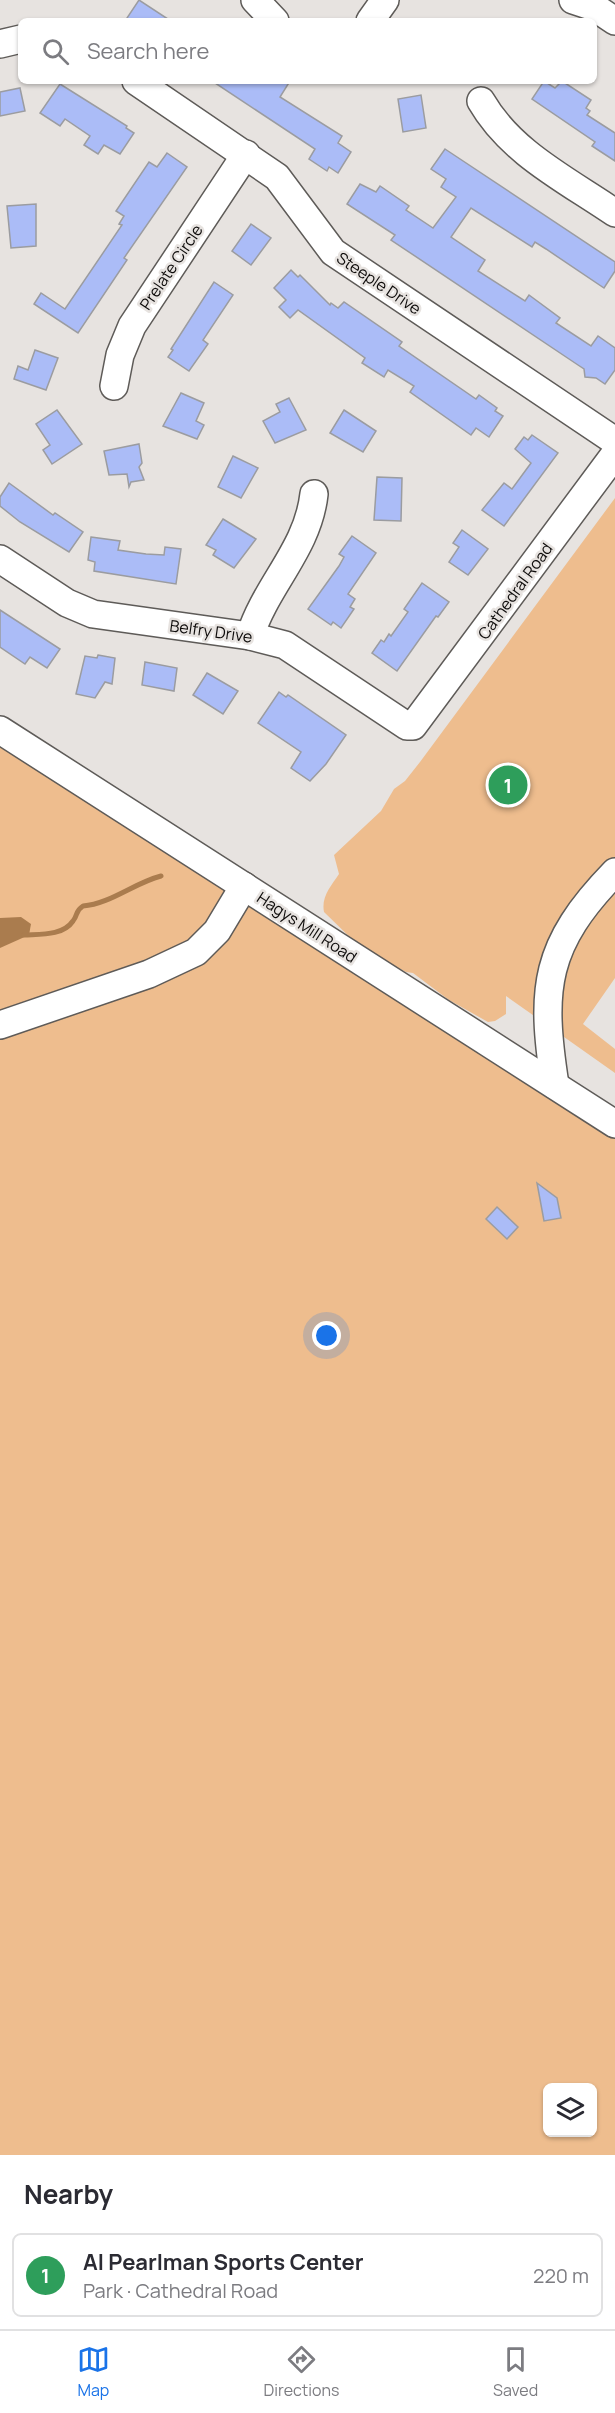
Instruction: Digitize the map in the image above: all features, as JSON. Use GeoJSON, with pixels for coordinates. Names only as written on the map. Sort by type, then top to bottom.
{"type":"FeatureCollection","features":[{"type":"Feature","properties":{"kind":"street"},"geometry":{"type":"LineString","coordinates":[[255,0],[272,18]]}},
{"type":"Feature","properties":{"kind":"street"},"geometry":{"type":"LineString","coordinates":[[372,18],[386,0]]}},
{"type":"Feature","properties":{"kind":"street"},"geometry":{"type":"LineString","coordinates":[[573,0],[594,7],[615,21]]}},
{"type":"Feature","properties":{"kind":"street"},"geometry":{"type":"LineString","coordinates":[[0,44],[18,40]]}},
{"type":"Feature","properties":{"kind":"street","name":"Steeple Drive"},"geometry":{"type":"LineString","coordinates":[[141,84],[246,154],[287,187],[316,233],[333,252],[615,441]]}},
{"type":"Feature","properties":{"kind":"street"},"geometry":{"type":"LineString","coordinates":[[481,101],[490,117],[514,144],[615,213]]}},
{"type":"Feature","properties":{"kind":"street","name":"Prelate Circle"},"geometry":{"type":"LineString","coordinates":[[114,386],[120,354],[132,326],[246,154]]}},
{"type":"Feature","properties":{"kind":"street","name":"Cathedral Road"},"geometry":{"type":"LineString","coordinates":[[413,726],[615,454]]}},
{"type":"Feature","properties":{"kind":"street"},"geometry":{"type":"LineString","coordinates":[[250,636],[260,607],[304,535],[314,494]]}},
{"type":"Feature","properties":{"kind":"street","name":"Belfry Drive"},"geometry":{"type":"LineString","coordinates":[[0,559],[67,603],[93,614],[274,641],[294,650],[407,726],[413,726]]}},
{"type":"Feature","properties":{"kind":"street","name":"Hagys Mill Road"},"geometry":{"type":"LineString","coordinates":[[0,730],[615,1124]]}},
{"type":"Feature","properties":{"kind":"street"},"geometry":{"type":"LineString","coordinates":[[555,1085],[548,1026],[551,969],[558,950],[573,926],[615,872]]}},
{"type":"Feature","properties":{"kind":"street"},"geometry":{"type":"LineString","coordinates":[[0,1025],[149,974],[196,952],[217,931],[244,886]]}},
{"type":"Feature","properties":{"kind":"shaded area"},"geometry":{"type":"Polygon","coordinates":[[[615,498],[615,978],[583,1024],[615,1049],[615,1073],[506,996],[506,1014],[495,1021],[488,1022],[449,1000],[413,973],[406,972],[361,948],[324,912],[323,907],[327,892],[339,874],[334,855],[381,811],[394,789],[405,781],[420,762],[615,498]]]}},
{"type":"Feature","properties":{"kind":"shaded area"},"geometry":{"type":"Polygon","coordinates":[[[0,738],[615,1133],[615,2155],[0,2155],[0,738]]]}},
{"type":"Feature","properties":{"kind":"shaded area"},"geometry":{"type":"Polygon","coordinates":[[[21,917],[31,924],[29,935],[0,948],[0,918],[21,917]]]}},
{"type":"Feature","properties":{"kind":"building"},"geometry":{"type":"Polygon","coordinates":[[[139,0],[166,18],[127,18],[139,0]]]}},
{"type":"Feature","properties":{"kind":"building"},"geometry":{"type":"Polygon","coordinates":[[[60,84],[127,126],[126,128],[134,133],[120,154],[104,145],[98,154],[84,145],[90,136],[65,119],[60,126],[40,113],[60,84]]]}},
{"type":"Feature","properties":{"kind":"building"},"geometry":{"type":"Polygon","coordinates":[[[217,84],[288,84],[280,97],[342,136],[338,143],[351,152],[338,173],[329,167],[327,171],[309,159],[315,149],[217,84]]]}},
{"type":"Feature","properties":{"kind":"building"},"geometry":{"type":"Polygon","coordinates":[[[542,84],[549,84],[555,88],[559,84],[567,84],[591,100],[586,108],[590,111],[587,115],[615,133],[615,161],[592,146],[595,142],[532,99],[542,84]]]}},
{"type":"Feature","properties":{"kind":"building"},"geometry":{"type":"Polygon","coordinates":[[[20,88],[25,111],[0,116],[0,92],[20,88]]]}},
{"type":"Feature","properties":{"kind":"building"},"geometry":{"type":"Polygon","coordinates":[[[421,95],[426,128],[403,132],[398,99],[421,95]]]}},
{"type":"Feature","properties":{"kind":"building"},"geometry":{"type":"Polygon","coordinates":[[[445,149],[615,262],[615,271],[604,288],[535,242],[532,247],[471,208],[451,237],[485,260],[478,271],[525,301],[529,295],[560,318],[556,323],[591,346],[598,336],[615,348],[615,370],[605,384],[596,378],[585,377],[584,369],[391,240],[395,235],[347,204],[360,184],[376,192],[380,186],[409,206],[406,210],[433,228],[456,197],[441,187],[446,179],[431,169],[445,149]]]}},
{"type":"Feature","properties":{"kind":"building"},"geometry":{"type":"Polygon","coordinates":[[[167,153],[187,167],[124,258],[127,260],[78,333],[34,304],[41,293],[65,309],[122,225],[119,224],[124,216],[116,211],[149,162],[157,167],[167,153]]]}},
{"type":"Feature","properties":{"kind":"building"},"geometry":{"type":"Polygon","coordinates":[[[36,204],[36,246],[11,248],[7,206],[36,204]]]}},
{"type":"Feature","properties":{"kind":"building"},"geometry":{"type":"Polygon","coordinates":[[[251,224],[271,238],[251,265],[232,251],[251,224]]]}},
{"type":"Feature","properties":{"kind":"building"},"geometry":{"type":"Polygon","coordinates":[[[291,270],[298,277],[300,275],[330,305],[331,303],[338,308],[344,302],[402,342],[399,346],[476,399],[479,395],[497,408],[495,411],[503,416],[489,437],[476,428],[471,435],[410,392],[414,386],[388,370],[384,377],[362,363],[365,358],[298,310],[290,318],[279,307],[286,300],[274,288],[291,270]]]}},
{"type":"Feature","properties":{"kind":"building"},"geometry":{"type":"Polygon","coordinates":[[[214,282],[233,295],[203,340],[208,344],[189,371],[168,357],[214,282]]]}},
{"type":"Feature","properties":{"kind":"building"},"geometry":{"type":"Polygon","coordinates":[[[35,350],[58,358],[46,390],[14,379],[18,366],[28,370],[35,350]]]}},
{"type":"Feature","properties":{"kind":"building"},"geometry":{"type":"Polygon","coordinates":[[[181,393],[204,403],[196,421],[204,425],[197,439],[163,426],[181,393]]]}},
{"type":"Feature","properties":{"kind":"building"},"geometry":{"type":"Polygon","coordinates":[[[289,398],[306,430],[275,443],[263,421],[280,412],[276,404],[289,398]]]}},
{"type":"Feature","properties":{"kind":"building"},"geometry":{"type":"Polygon","coordinates":[[[57,410],[82,444],[52,464],[43,450],[50,445],[36,424],[57,410]]]}},
{"type":"Feature","properties":{"kind":"building"},"geometry":{"type":"Polygon","coordinates":[[[344,410],[376,431],[363,452],[330,433],[344,410]]]}},
{"type":"Feature","properties":{"kind":"building"},"geometry":{"type":"Polygon","coordinates":[[[532,435],[558,453],[504,526],[482,510],[504,483],[512,489],[531,463],[515,449],[524,437],[528,440],[532,435]]]}},
{"type":"Feature","properties":{"kind":"building"},"geometry":{"type":"Polygon","coordinates":[[[139,444],[142,463],[139,467],[144,480],[131,482],[129,487],[127,474],[109,475],[104,451],[139,444]]]}},
{"type":"Feature","properties":{"kind":"building"},"geometry":{"type":"Polygon","coordinates":[[[233,456],[258,468],[241,498],[218,487],[233,456]]]}},
{"type":"Feature","properties":{"kind":"building"},"geometry":{"type":"Polygon","coordinates":[[[377,477],[402,478],[401,521],[374,520],[377,477]]]}},
{"type":"Feature","properties":{"kind":"building"},"geometry":{"type":"Polygon","coordinates":[[[9,483],[53,515],[55,513],[83,532],[69,552],[20,522],[0,506],[0,497],[9,483]]]}},
{"type":"Feature","properties":{"kind":"building"},"geometry":{"type":"Polygon","coordinates":[[[223,519],[256,539],[234,568],[213,555],[216,550],[206,545],[223,519]]]}},
{"type":"Feature","properties":{"kind":"building"},"geometry":{"type":"Polygon","coordinates":[[[462,530],[488,549],[468,575],[449,562],[459,547],[453,543],[462,530]]]}},
{"type":"Feature","properties":{"kind":"building"},"geometry":{"type":"Polygon","coordinates":[[[352,536],[376,553],[348,594],[355,599],[350,607],[354,609],[341,628],[333,622],[331,625],[308,609],[339,566],[344,557],[339,554],[352,536]]]}},
{"type":"Feature","properties":{"kind":"building"},"geometry":{"type":"Polygon","coordinates":[[[91,537],[120,541],[118,550],[146,554],[164,555],[165,547],[181,549],[176,584],[94,571],[95,562],[88,560],[91,537]]]}},
{"type":"Feature","properties":{"kind":"building"},"geometry":{"type":"Polygon","coordinates":[[[422,583],[449,602],[438,617],[436,616],[397,671],[372,653],[381,640],[384,642],[389,634],[391,636],[408,612],[404,609],[422,583]]]}},
{"type":"Feature","properties":{"kind":"building"},"geometry":{"type":"Polygon","coordinates":[[[0,610],[60,649],[47,668],[30,657],[25,664],[0,647],[0,610]]]}},
{"type":"Feature","properties":{"kind":"building"},"geometry":{"type":"Polygon","coordinates":[[[98,655],[115,658],[112,684],[105,682],[95,698],[76,694],[85,656],[97,658],[98,655]]]}},
{"type":"Feature","properties":{"kind":"building"},"geometry":{"type":"Polygon","coordinates":[[[145,662],[177,668],[174,691],[142,685],[145,662]]]}},
{"type":"Feature","properties":{"kind":"building"},"geometry":{"type":"Polygon","coordinates":[[[207,673],[238,691],[223,714],[193,695],[207,673]]]}},
{"type":"Feature","properties":{"kind":"building"},"geometry":{"type":"Polygon","coordinates":[[[279,692],[286,697],[288,695],[346,735],[326,764],[310,781],[291,768],[301,752],[258,723],[279,692]]]}},
{"type":"Feature","properties":{"kind":"building"},"geometry":{"type":"Polygon","coordinates":[[[537,1183],[557,1198],[561,1218],[544,1221],[537,1183]]]}},
{"type":"Feature","properties":{"kind":"building"},"geometry":{"type":"Polygon","coordinates":[[[497,1207],[518,1227],[507,1239],[486,1219],[497,1207]]]}},
{"type":"Feature","properties":{"kind":"waterway"},"geometry":{"type":"LineString","coordinates":[[24,935],[57,932],[69,926],[83,906],[103,901],[161,876]]}},
{"type":"Feature","properties":{"kind":"place","name":"Al Pearlman Sports Center"},"geometry":{"type":"Point","coordinates":[508,785]}}]}
